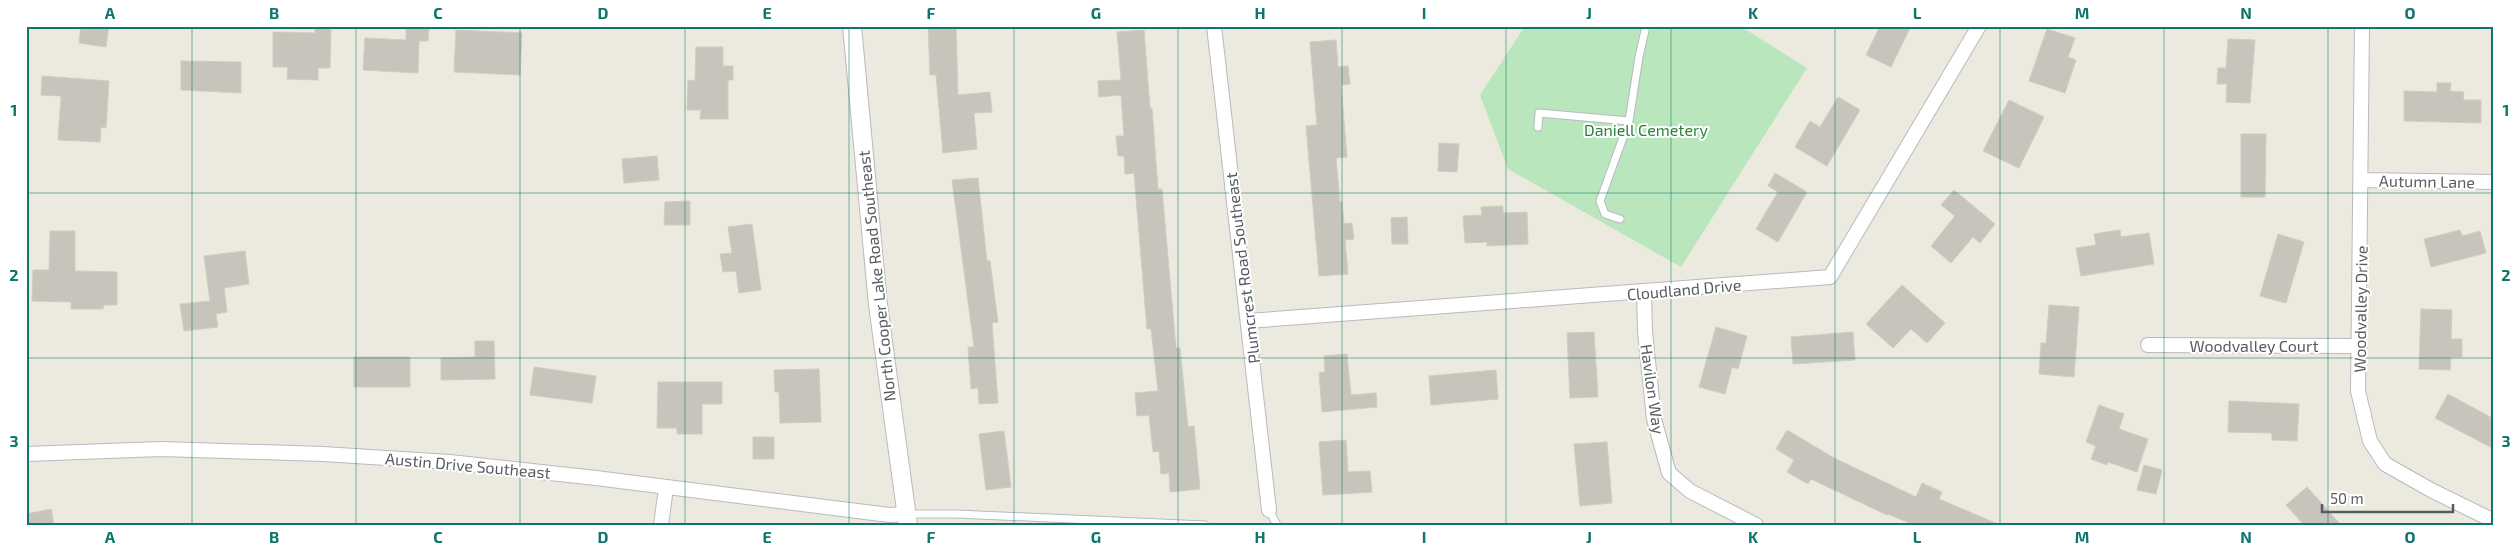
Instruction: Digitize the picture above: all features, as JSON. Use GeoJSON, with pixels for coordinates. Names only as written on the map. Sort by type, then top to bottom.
{"type":"FeatureCollection","features":[{"type":"Feature","properties":{"kind":"street","name":"North Cooper Lake Road Southeast"},"geometry":{"type":"LineString","coordinates":[[852,26],[878,305],[907,519]]}},
{"type":"Feature","properties":{"kind":"street","name":"Plumcrest Road Southeast"},"geometry":{"type":"LineString","coordinates":[[1214,26],[1269,510]]}},
{"type":"Feature","properties":{"kind":"street","name":"Cloudland Drive"},"geometry":{"type":"LineString","coordinates":[[1248,321],[1830,277],[1979,26]]}},
{"type":"Feature","properties":{"kind":"street","name":"Woodvalley Drive"},"geometry":{"type":"LineString","coordinates":[[2362,26],[2360,346],[2358,391],[2363,418],[2370,441],[2386,464],[2431,490],[2494,521]]}},
{"type":"Feature","properties":{"kind":"street","name":"Autumn Lane"},"geometry":{"type":"LineString","coordinates":[[2361,180],[2494,182]]}},
{"type":"Feature","properties":{"kind":"street","name":"Havilon Way"},"geometry":{"type":"LineString","coordinates":[[1644,292],[1645,332],[1654,418],[1669,473],[1690,491],[1756,525]]}},
{"type":"Feature","properties":{"kind":"street","name":"Woodvalley Court"},"geometry":{"type":"LineString","coordinates":[[2148,345],[2360,346]]}},
{"type":"Feature","properties":{"kind":"street","name":"Austin Drive Southeast"},"geometry":{"type":"LineString","coordinates":[[26,454],[161,448],[323,454],[450,462],[889,515],[907,519]]}},
{"type":"Feature","properties":{"kind":"street"},"geometry":{"type":"LineString","coordinates":[[661,525],[666,488]]}},
{"type":"Feature","properties":{"kind":"lane"},"geometry":{"type":"LineString","coordinates":[[1620,219],[1606,214],[1600,201],[1629,121],[1646,26]]}},
{"type":"Feature","properties":{"kind":"lane"},"geometry":{"type":"LineString","coordinates":[[1538,127],[1538,113],[1629,121]]}},
{"type":"Feature","properties":{"kind":"lane"},"geometry":{"type":"LineString","coordinates":[[1269,510],[1277,525]]}},
{"type":"Feature","properties":{"kind":"lane"},"geometry":{"type":"LineString","coordinates":[[907,519],[966,514],[1205,525]]}},
{"type":"Feature","properties":{"kind":"green space","name":"Daniell Cemetery"},"geometry":{"type":"Polygon","coordinates":[[[1525,26],[1740,26],[1807,68],[1681,267],[1508,169],[1480,95],[1525,26]]]}},
{"type":"Feature","properties":{"kind":"building"},"geometry":{"type":"Polygon","coordinates":[[[81,26],[109,26],[106,47],[79,43],[81,26]]]}},
{"type":"Feature","properties":{"kind":"building"},"geometry":{"type":"Polygon","coordinates":[[[406,26],[429,26],[428,41],[419,41],[418,73],[363,70],[365,38],[406,40],[406,26]]]}},
{"type":"Feature","properties":{"kind":"building"},"geometry":{"type":"Polygon","coordinates":[[[928,26],[956,26],[958,95],[990,92],[992,112],[974,113],[977,149],[943,153],[936,75],[930,75],[928,26]]]}},
{"type":"Feature","properties":{"kind":"building"},"geometry":{"type":"Polygon","coordinates":[[[1880,26],[1911,26],[1891,67],[1866,55],[1880,26]]]}},
{"type":"Feature","properties":{"kind":"building"},"geometry":{"type":"Polygon","coordinates":[[[315,27],[331,27],[330,68],[318,68],[318,80],[287,79],[288,67],[273,67],[273,32],[315,33],[315,27]]]}},
{"type":"Feature","properties":{"kind":"building"},"geometry":{"type":"Polygon","coordinates":[[[2047,29],[2075,38],[2068,57],[2076,60],[2065,93],[2029,81],[2047,29]]]}},
{"type":"Feature","properties":{"kind":"building"},"geometry":{"type":"Polygon","coordinates":[[[456,30],[522,33],[520,75],[454,72],[456,30]]]}},
{"type":"Feature","properties":{"kind":"building"},"geometry":{"type":"Polygon","coordinates":[[[1144,30],[1158,189],[1162,189],[1176,348],[1180,348],[1188,427],[1194,426],[1200,489],[1170,492],[1169,473],[1161,474],[1159,451],[1153,452],[1149,415],[1137,416],[1135,393],[1158,391],[1151,329],[1147,329],[1134,173],[1125,174],[1124,156],[1118,156],[1116,136],[1124,136],[1121,95],[1099,97],[1098,81],[1121,80],[1117,32],[1144,30]]]}},
{"type":"Feature","properties":{"kind":"building"},"geometry":{"type":"Polygon","coordinates":[[[2228,39],[2255,40],[2250,103],[2226,102],[2227,84],[2217,84],[2218,68],[2226,68],[2228,39]]]}},
{"type":"Feature","properties":{"kind":"building"},"geometry":{"type":"Polygon","coordinates":[[[1336,40],[1338,67],[1348,66],[1350,84],[1341,85],[1347,157],[1336,158],[1344,224],[1352,223],[1354,239],[1345,240],[1348,274],[1319,276],[1306,126],[1317,125],[1310,42],[1336,40]]]}},
{"type":"Feature","properties":{"kind":"building"},"geometry":{"type":"Polygon","coordinates":[[[696,47],[723,47],[723,66],[733,66],[733,80],[728,80],[728,119],[700,119],[701,110],[687,110],[688,80],[695,81],[696,47]]]}},
{"type":"Feature","properties":{"kind":"building"},"geometry":{"type":"Polygon","coordinates":[[[181,61],[241,62],[241,93],[181,90],[181,61]]]}},
{"type":"Feature","properties":{"kind":"building"},"geometry":{"type":"Polygon","coordinates":[[[42,76],[109,81],[106,128],[101,127],[100,142],[58,140],[61,96],[41,95],[42,76]]]}},
{"type":"Feature","properties":{"kind":"building"},"geometry":{"type":"Polygon","coordinates":[[[2437,83],[2451,83],[2450,91],[2464,92],[2463,100],[2481,100],[2481,123],[2404,121],[2404,91],[2437,92],[2437,83]]]}},
{"type":"Feature","properties":{"kind":"building"},"geometry":{"type":"Polygon","coordinates":[[[1838,97],[1860,110],[1827,166],[1795,147],[1810,121],[1820,127],[1838,97]]]}},
{"type":"Feature","properties":{"kind":"building"},"geometry":{"type":"Polygon","coordinates":[[[2009,100],[2044,117],[2019,168],[1983,151],[2009,100]]]}},
{"type":"Feature","properties":{"kind":"building"},"geometry":{"type":"Polygon","coordinates":[[[2241,134],[2266,134],[2265,197],[2241,197],[2241,134]]]}},
{"type":"Feature","properties":{"kind":"building"},"geometry":{"type":"Polygon","coordinates":[[[1439,143],[1459,144],[1457,172],[1438,171],[1439,143]]]}},
{"type":"Feature","properties":{"kind":"building"},"geometry":{"type":"Polygon","coordinates":[[[657,156],[659,180],[624,183],[622,159],[657,156]]]}},
{"type":"Feature","properties":{"kind":"building"},"geometry":{"type":"Polygon","coordinates":[[[1775,173],[1807,192],[1778,242],[1756,229],[1778,192],[1768,186],[1775,173]]]}},
{"type":"Feature","properties":{"kind":"building"},"geometry":{"type":"Polygon","coordinates":[[[978,178],[987,261],[990,261],[998,322],[992,323],[998,403],[979,404],[978,388],[971,389],[968,347],[974,347],[952,180],[978,178]]]}},
{"type":"Feature","properties":{"kind":"building"},"geometry":{"type":"Polygon","coordinates":[[[1954,190],[1995,224],[1980,243],[1973,237],[1951,263],[1931,246],[1955,216],[1941,205],[1954,190]]]}},
{"type":"Feature","properties":{"kind":"building"},"geometry":{"type":"Polygon","coordinates":[[[690,201],[690,225],[664,225],[665,202],[690,201]]]}},
{"type":"Feature","properties":{"kind":"building"},"geometry":{"type":"Polygon","coordinates":[[[1503,206],[1503,213],[1527,212],[1528,244],[1487,246],[1487,242],[1465,243],[1463,216],[1482,215],[1481,207],[1503,206]]]}},
{"type":"Feature","properties":{"kind":"building"},"geometry":{"type":"Polygon","coordinates":[[[1407,217],[1408,244],[1392,244],[1391,218],[1407,217]]]}},
{"type":"Feature","properties":{"kind":"building"},"geometry":{"type":"Polygon","coordinates":[[[752,224],[761,290],[739,293],[736,271],[723,272],[720,254],[732,253],[728,227],[752,224]]]}},
{"type":"Feature","properties":{"kind":"building"},"geometry":{"type":"Polygon","coordinates":[[[2120,230],[2121,237],[2149,233],[2154,264],[2081,276],[2076,248],[2096,245],[2094,234],[2120,230]]]}},
{"type":"Feature","properties":{"kind":"building"},"geometry":{"type":"Polygon","coordinates":[[[2460,230],[2462,236],[2480,231],[2486,253],[2431,267],[2424,239],[2460,230]]]}},
{"type":"Feature","properties":{"kind":"building"},"geometry":{"type":"Polygon","coordinates":[[[50,231],[75,231],[75,271],[117,272],[117,305],[104,305],[103,309],[71,309],[71,302],[32,301],[33,270],[49,270],[50,231]]]}},
{"type":"Feature","properties":{"kind":"building"},"geometry":{"type":"Polygon","coordinates":[[[2278,234],[2304,242],[2286,303],[2260,296],[2278,234]]]}},
{"type":"Feature","properties":{"kind":"building"},"geometry":{"type":"Polygon","coordinates":[[[245,251],[249,284],[224,288],[227,312],[216,314],[218,327],[184,331],[180,304],[210,301],[204,256],[245,251]]]}},
{"type":"Feature","properties":{"kind":"building"},"geometry":{"type":"Polygon","coordinates":[[[1902,285],[1945,323],[1927,343],[1911,329],[1893,348],[1866,324],[1902,285]]]}},
{"type":"Feature","properties":{"kind":"building"},"geometry":{"type":"Polygon","coordinates":[[[2049,305],[2079,307],[2074,377],[2039,374],[2041,343],[2046,343],[2049,305]]]}},
{"type":"Feature","properties":{"kind":"building"},"geometry":{"type":"Polygon","coordinates":[[[2421,309],[2452,310],[2451,339],[2462,339],[2462,357],[2451,357],[2450,370],[2419,369],[2421,309]]]}},
{"type":"Feature","properties":{"kind":"building"},"geometry":{"type":"Polygon","coordinates":[[[1716,327],[1747,336],[1738,369],[1732,367],[1725,394],[1699,387],[1716,327]]]}},
{"type":"Feature","properties":{"kind":"building"},"geometry":{"type":"Polygon","coordinates":[[[1594,332],[1598,397],[1570,398],[1567,333],[1594,332]]]}},
{"type":"Feature","properties":{"kind":"building"},"geometry":{"type":"Polygon","coordinates":[[[1853,332],[1855,360],[1793,364],[1791,337],[1853,332]]]}},
{"type":"Feature","properties":{"kind":"building"},"geometry":{"type":"Polygon","coordinates":[[[475,341],[494,341],[495,379],[441,380],[441,358],[475,357],[475,341]]]}},
{"type":"Feature","properties":{"kind":"building"},"geometry":{"type":"Polygon","coordinates":[[[1347,354],[1351,395],[1376,393],[1377,407],[1322,412],[1319,373],[1325,372],[1324,356],[1347,354]]]}},
{"type":"Feature","properties":{"kind":"building"},"geometry":{"type":"Polygon","coordinates":[[[354,357],[410,357],[410,387],[354,387],[354,357]]]}},
{"type":"Feature","properties":{"kind":"building"},"geometry":{"type":"Polygon","coordinates":[[[534,367],[596,376],[592,403],[530,395],[534,367]]]}},
{"type":"Feature","properties":{"kind":"building"},"geometry":{"type":"Polygon","coordinates":[[[819,369],[821,422],[780,423],[779,392],[775,392],[774,370],[819,369]]]}},
{"type":"Feature","properties":{"kind":"building"},"geometry":{"type":"Polygon","coordinates":[[[1496,370],[1498,399],[1431,405],[1429,376],[1496,370]]]}},
{"type":"Feature","properties":{"kind":"building"},"geometry":{"type":"Polygon","coordinates":[[[658,382],[722,382],[722,404],[702,404],[702,434],[677,434],[677,428],[657,428],[658,382]]]}},
{"type":"Feature","properties":{"kind":"building"},"geometry":{"type":"Polygon","coordinates":[[[2448,394],[2494,419],[2494,449],[2435,418],[2448,394]]]}},
{"type":"Feature","properties":{"kind":"building"},"geometry":{"type":"Polygon","coordinates":[[[2229,401],[2299,404],[2297,441],[2272,440],[2272,433],[2228,432],[2229,401]]]}},
{"type":"Feature","properties":{"kind":"building"},"geometry":{"type":"Polygon","coordinates":[[[2099,405],[2124,414],[2119,429],[2148,439],[2137,472],[2108,462],[2107,465],[2091,459],[2096,446],[2086,442],[2099,405]]]}},
{"type":"Feature","properties":{"kind":"building"},"geometry":{"type":"Polygon","coordinates":[[[1787,430],[1834,458],[1916,497],[1922,483],[1942,492],[1939,499],[2000,525],[1914,525],[1887,515],[1811,479],[1808,484],[1787,472],[1794,460],[1776,449],[1787,430]]]}},
{"type":"Feature","properties":{"kind":"building"},"geometry":{"type":"Polygon","coordinates":[[[1004,431],[1011,487],[986,490],[979,434],[1004,431]]]}},
{"type":"Feature","properties":{"kind":"building"},"geometry":{"type":"Polygon","coordinates":[[[753,437],[774,437],[774,459],[753,459],[753,437]]]}},
{"type":"Feature","properties":{"kind":"building"},"geometry":{"type":"Polygon","coordinates":[[[1346,440],[1348,472],[1370,471],[1372,492],[1323,495],[1319,442],[1346,440]]]}},
{"type":"Feature","properties":{"kind":"building"},"geometry":{"type":"Polygon","coordinates":[[[1607,442],[1612,503],[1580,506],[1574,444],[1607,442]]]}},
{"type":"Feature","properties":{"kind":"building"},"geometry":{"type":"Polygon","coordinates":[[[2144,465],[2162,470],[2156,494],[2137,490],[2144,465]]]}},
{"type":"Feature","properties":{"kind":"building"},"geometry":{"type":"Polygon","coordinates":[[[2307,487],[2341,525],[2304,525],[2286,505],[2307,487]]]}},
{"type":"Feature","properties":{"kind":"building"},"geometry":{"type":"Polygon","coordinates":[[[51,509],[54,525],[26,525],[26,514],[51,509]]]}}]}
